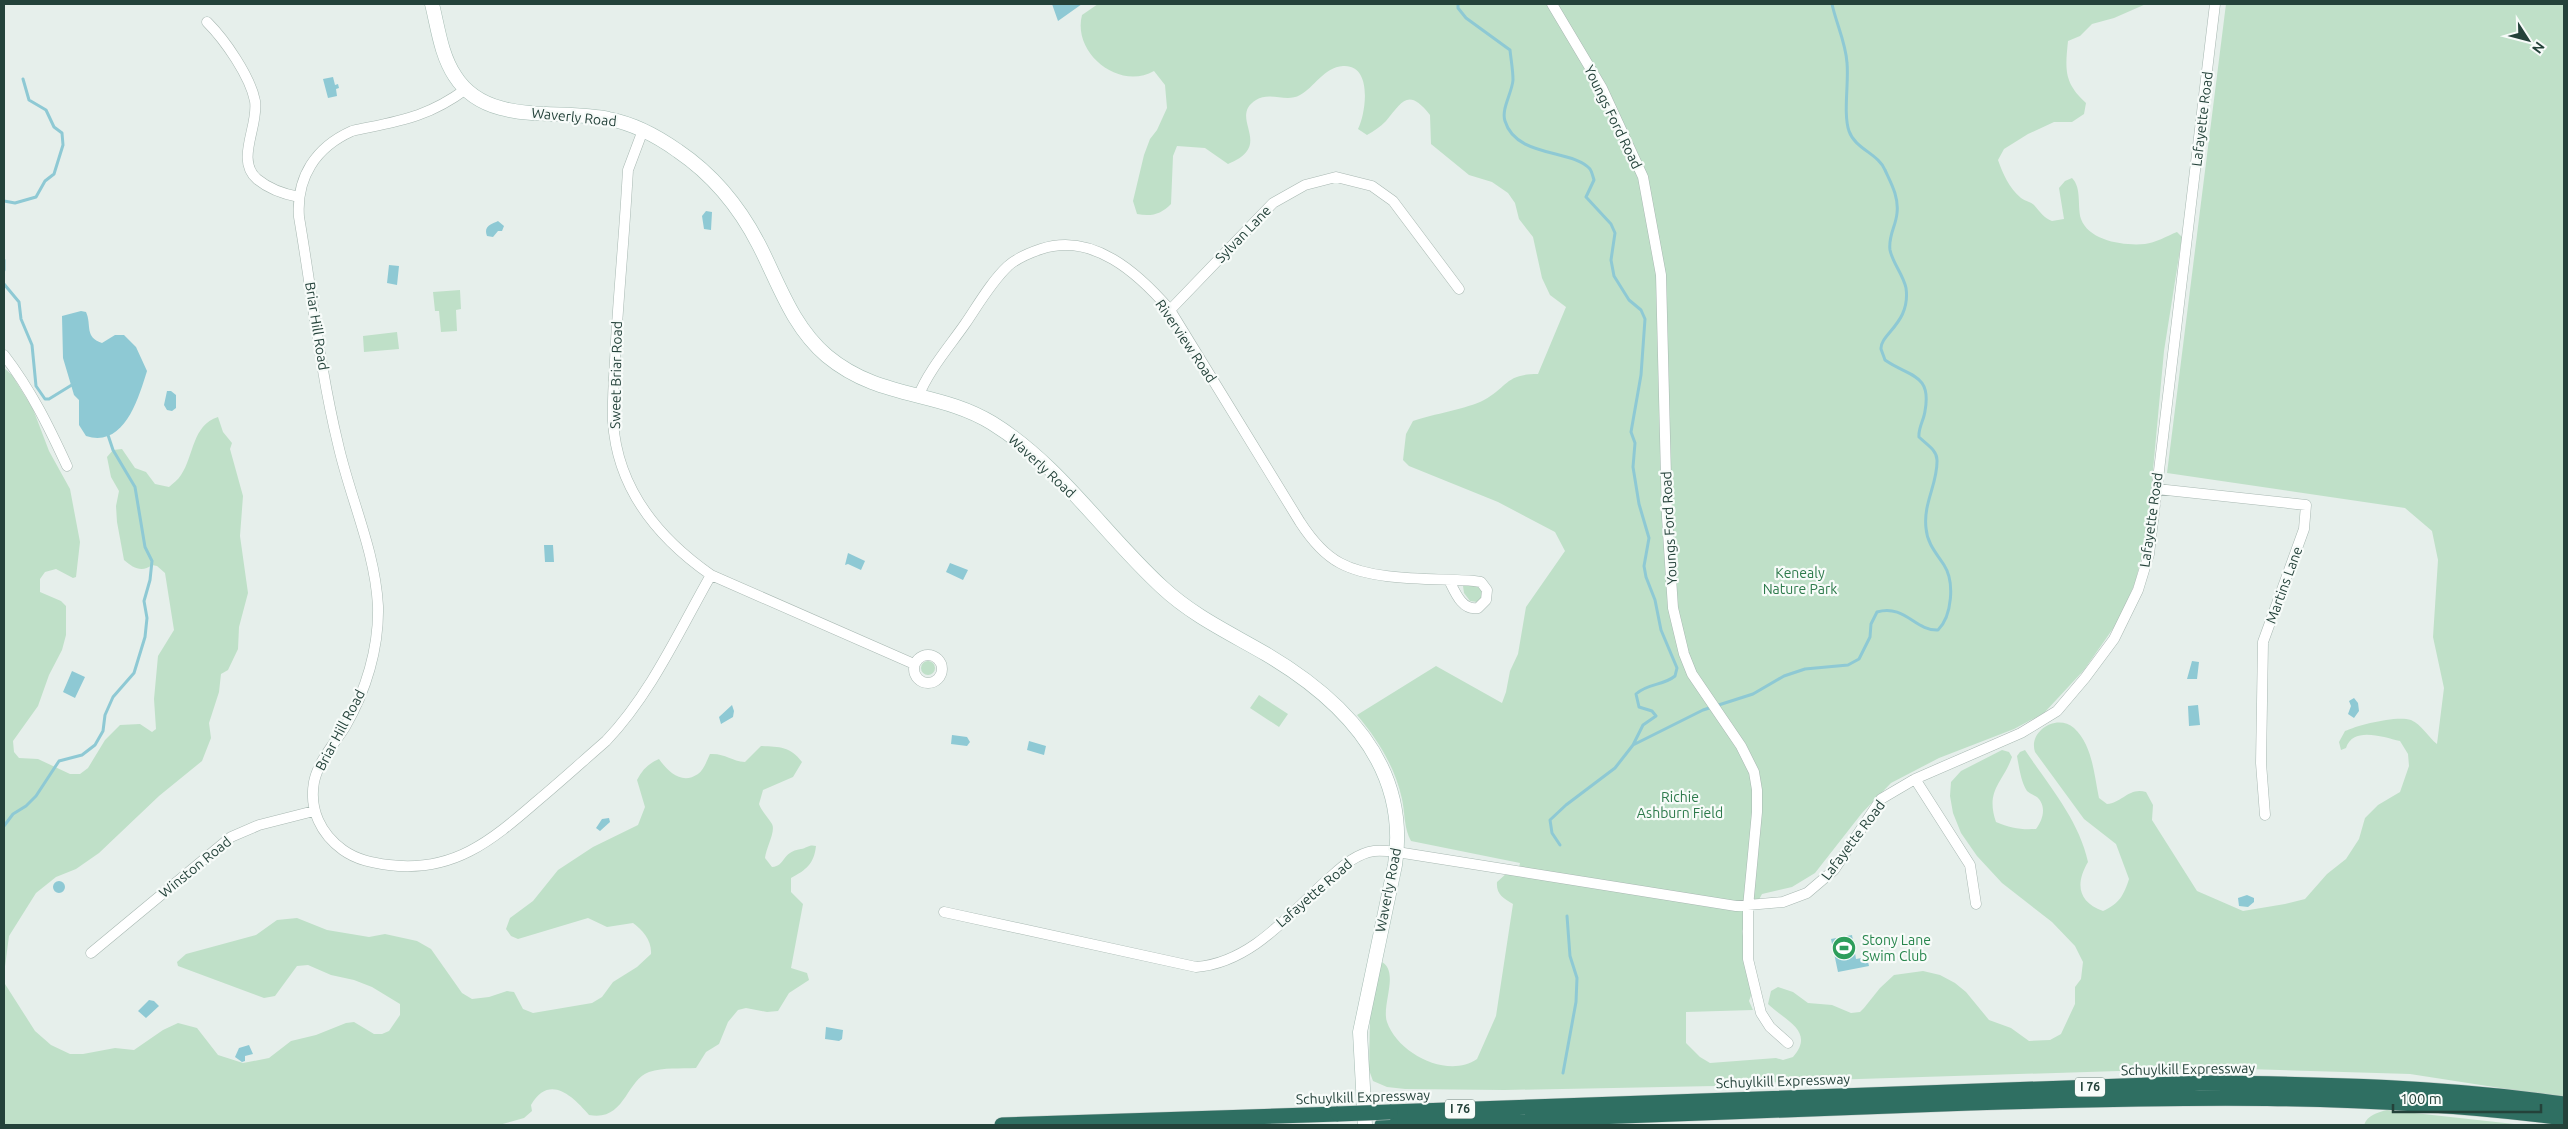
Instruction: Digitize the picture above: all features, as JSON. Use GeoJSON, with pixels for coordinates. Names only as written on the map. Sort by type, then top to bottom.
{"type":"FeatureCollection","features":[{"type":"Feature","properties":{"kind":"highway","name":"Schuylkill Expressway"},"geometry":{"type":"LineString","coordinates":[[1002,1125],[1338,1114],[1390,1118],[2215,1084],[2342,1085],[2436,1090],[2564,1104]]}},
{"type":"Feature","properties":{"kind":"highway","name":"Schuylkill Expressway"},"geometry":{"type":"LineString","coordinates":[[1618,1110],[2162,1097],[2271,1097],[2443,1104],[2564,1118]]}},
{"type":"Feature","properties":{"kind":"highway","name":"Schuylkill Expressway"},"geometry":{"type":"LineString","coordinates":[[1382,1125],[1390,1118]]}},
{"type":"Feature","properties":{"kind":"street","name":"Waverly Road"},"geometry":{"type":"LineString","coordinates":[[432,4],[450,67],[466,89],[479,100],[498,108],[606,118],[643,130],[693,162],[734,206],[754,235],[794,317],[812,342],[837,364],[868,382],[968,411],[1008,434],[1063,484],[1164,590],[1202,618],[1291,670],[1342,712],[1366,740],[1387,778],[1395,811],[1397,852],[1360,1032],[1365,1125]]}},
{"type":"Feature","properties":{"kind":"street","name":"Youngs Ford Road"},"geometry":{"type":"LineString","coordinates":[[1552,4],[1602,88],[1643,177],[1661,275],[1667,517],[1673,608],[1688,666],[1747,756],[1756,780],[1757,812],[1748,907],[1748,959],[1758,1004],[1765,1021],[1788,1043]]}},
{"type":"Feature","properties":{"kind":"street","name":"Lafayette Road"},"geometry":{"type":"LineString","coordinates":[[944,912],[1150,959],[1188,966],[1205,966],[1227,961],[1250,949],[1354,859],[1375,851],[1397,852],[1748,907],[1783,902],[1816,888],[1834,870],[1881,799],[1914,779],[2021,733],[2057,711],[2086,678],[2114,639],[2138,590],[2149,554],[2215,4]]}},
{"type":"Feature","properties":{"kind":"street"},"geometry":{"type":"LineString","coordinates":[[207,22],[230,52],[253,94],[255,111],[248,155],[248,168],[256,178],[268,186],[299,197]]}},
{"type":"Feature","properties":{"kind":"street","name":"Briar Hill Road"},"geometry":{"type":"LineString","coordinates":[[466,89],[441,106],[418,117],[352,131],[331,143],[308,168],[299,197],[299,217],[332,420],[351,495],[370,550],[378,608],[374,652],[368,674],[350,717],[316,774],[314,811],[326,834],[347,853],[372,862],[400,867],[436,864],[455,859],[477,849],[520,816],[620,726],[637,703],[710,575]]}},
{"type":"Feature","properties":{"kind":"street","name":"Sweet Briar Road"},"geometry":{"type":"LineString","coordinates":[[643,130],[628,170],[626,186],[613,397],[615,439],[629,484],[652,523],[669,542],[710,575],[914,664]]}},
{"type":"Feature","properties":{"kind":"street","name":"Sylvan Lane"},"geometry":{"type":"LineString","coordinates":[[1170,310],[1273,203],[1305,184],[1336,177],[1372,186],[1393,201],[1459,289]]}},
{"type":"Feature","properties":{"kind":"street","name":"Riverview Road"},"geometry":{"type":"LineString","coordinates":[[918,397],[927,379],[1001,274],[1020,257],[1034,251],[1060,245],[1088,247],[1099,251],[1135,276],[1170,310],[1300,522],[1323,551],[1341,564],[1362,571],[1449,580]]}},
{"type":"Feature","properties":{"kind":"street"},"geometry":{"type":"LineString","coordinates":[[4,356],[22,379],[50,428],[67,466]]}},
{"type":"Feature","properties":{"kind":"street","name":"Martins Lane"},"geometry":{"type":"LineString","coordinates":[[2157,489],[2306,505],[2304,529],[2264,642],[2261,763],[2265,814]]}},
{"type":"Feature","properties":{"kind":"street"},"geometry":{"type":"LineString","coordinates":[[1914,779],[1970,865],[1976,904]]}},
{"type":"Feature","properties":{"kind":"street","name":"Winston Road"},"geometry":{"type":"LineString","coordinates":[[91,953],[231,836],[260,825],[314,811]]}},
{"type":"Feature","properties":{"kind":"green space"},"geometry":{"type":"Polygon","coordinates":[[[1098,4],[2146,4],[2114,18],[2092,24],[2080,36],[2068,41],[2066,60],[2068,75],[2073,89],[2086,103],[2084,114],[2072,122],[2054,122],[2028,134],[2004,149],[1998,160],[2013,190],[2052,221],[2064,219],[2059,188],[2065,181],[2072,178],[2077,187],[2081,219],[2091,232],[2099,237],[2118,243],[2145,244],[2177,232],[2182,237],[2164,351],[2147,535],[2135,583],[2119,620],[2084,670],[2044,713],[2014,729],[1939,758],[1891,783],[1862,813],[1815,873],[1792,887],[1762,894],[1742,931],[1753,990],[1749,1001],[1753,1010],[1686,1012],[1686,1043],[1700,1057],[1710,1063],[1776,1058],[1783,1060],[1793,1057],[1799,1048],[1801,1040],[1799,1033],[1789,1021],[1768,1004],[1771,991],[1778,987],[1793,992],[1808,1003],[1832,1005],[1851,1013],[1860,1012],[1880,988],[1894,975],[1923,971],[1940,975],[1955,983],[1966,992],[1989,1020],[2011,1028],[2029,1041],[2050,1040],[2061,1034],[2075,1004],[2075,987],[2081,979],[2083,962],[2075,946],[2052,922],[2002,883],[1977,856],[1961,833],[1953,813],[1950,796],[1951,782],[1961,771],[2002,750],[2009,752],[2012,757],[1994,794],[1993,811],[1996,822],[2016,828],[2036,829],[2041,821],[2043,809],[2037,797],[2027,791],[2022,779],[2017,756],[2025,750],[2062,804],[2078,832],[2088,862],[2080,885],[2084,897],[2088,903],[2103,911],[2113,905],[2123,894],[2129,879],[2116,844],[2084,819],[2035,752],[2034,744],[2036,737],[2040,731],[2052,723],[2060,722],[2067,724],[2080,735],[2092,761],[2099,798],[2107,804],[2117,801],[2130,793],[2146,792],[2153,805],[2152,820],[2197,891],[2243,911],[2285,904],[2305,899],[2327,874],[2346,859],[2359,839],[2365,818],[2378,805],[2400,792],[2409,766],[2408,754],[2400,741],[2385,737],[2362,735],[2355,737],[2346,748],[2341,750],[2339,742],[2345,731],[2378,721],[2405,719],[2411,720],[2418,725],[2437,744],[2444,688],[2433,637],[2438,560],[2432,531],[2405,508],[2167,473],[2226,4],[2564,4],[2564,1098],[2410,1074],[2214,1068],[1795,1081],[1715,1086],[1505,1090],[1405,1089],[1387,1087],[1373,1081],[1369,1070],[1370,1017],[1374,972],[1380,961],[1386,966],[1390,980],[1386,1007],[1387,1022],[1393,1034],[1402,1044],[1425,1060],[1439,1065],[1465,1064],[1477,1059],[1496,1016],[1513,904],[1501,895],[1497,882],[1507,873],[1517,875],[1520,863],[1411,841],[1395,776],[1379,744],[1357,715],[1436,666],[1502,703],[1510,671],[1518,654],[1526,607],[1565,551],[1555,532],[1498,502],[1409,466],[1403,460],[1406,434],[1413,421],[1477,403],[1519,376],[1538,374],[1566,307],[1550,295],[1542,278],[1533,237],[1519,219],[1515,203],[1508,193],[1492,182],[1469,175],[1431,144],[1430,115],[1422,106],[1416,101],[1406,100],[1377,129],[1367,135],[1358,129],[1365,102],[1365,91],[1359,73],[1353,67],[1343,66],[1330,70],[1305,92],[1295,97],[1267,97],[1256,100],[1248,107],[1246,115],[1250,140],[1249,149],[1242,157],[1228,164],[1205,148],[1177,146],[1173,156],[1171,204],[1156,214],[1137,214],[1133,201],[1144,155],[1150,139],[1157,130],[1167,108],[1165,85],[1154,71],[1140,76],[1127,76],[1113,72],[1101,65],[1091,55],[1084,43],[1081,29],[1082,15],[1098,4]]]}},
{"type":"Feature","properties":{"kind":"green space"},"geometry":{"type":"Polygon","coordinates":[[[460,290],[461,309],[456,310],[457,331],[441,332],[439,311],[435,311],[433,292],[460,290]]]}},
{"type":"Feature","properties":{"kind":"green space"},"geometry":{"type":"Polygon","coordinates":[[[397,332],[399,349],[364,352],[363,336],[397,332]]]}},
{"type":"Feature","properties":{"kind":"green space"},"geometry":{"type":"Polygon","coordinates":[[[4,368],[12,375],[33,409],[49,451],[70,489],[80,542],[76,577],[73,578],[56,569],[45,572],[40,579],[40,592],[61,601],[66,606],[66,635],[62,650],[49,675],[38,706],[13,741],[14,752],[19,758],[38,759],[70,774],[80,774],[88,768],[105,740],[120,725],[140,724],[152,732],[156,729],[154,699],[158,656],[174,630],[165,573],[157,566],[152,565],[141,569],[124,560],[117,522],[116,506],[119,491],[111,477],[107,457],[113,450],[122,449],[135,468],[146,472],[155,484],[169,487],[181,475],[198,434],[209,421],[218,417],[223,432],[232,443],[230,449],[243,496],[240,536],[248,593],[239,627],[238,649],[228,670],[221,674],[219,692],[209,723],[211,738],[202,761],[159,796],[99,853],[76,869],[56,877],[36,893],[9,936],[4,974],[4,368]]]}},
{"type":"Feature","properties":{"kind":"green space"},"geometry":{"type":"Polygon","coordinates":[[[1463,586],[1479,587],[1482,591],[1481,598],[1477,602],[1470,601],[1464,593],[1463,586]]]}},
{"type":"Feature","properties":{"kind":"green space"},"geometry":{"type":"Polygon","coordinates":[[[925,661],[931,661],[935,668],[931,675],[925,675],[921,671],[921,665],[925,661]]]}},
{"type":"Feature","properties":{"kind":"green space"},"geometry":{"type":"Polygon","coordinates":[[[1259,695],[1288,714],[1279,727],[1250,708],[1259,695]]]}},
{"type":"Feature","properties":{"kind":"green space"},"geometry":{"type":"Polygon","coordinates":[[[761,746],[784,748],[793,753],[802,762],[793,777],[763,790],[759,804],[773,827],[765,858],[772,867],[780,864],[790,853],[810,846],[816,846],[808,866],[791,878],[791,892],[803,904],[791,968],[807,973],[809,980],[789,993],[778,1011],[767,1012],[746,1008],[738,1010],[728,1022],[719,1044],[706,1052],[696,1068],[666,1069],[649,1072],[641,1076],[618,1107],[601,1115],[589,1115],[568,1095],[553,1089],[545,1091],[538,1096],[531,1105],[532,1111],[524,1118],[499,1125],[4,1125],[4,974],[5,984],[35,1031],[51,1045],[70,1054],[83,1054],[115,1048],[134,1050],[163,1030],[178,1023],[197,1028],[218,1055],[243,1063],[269,1058],[291,1041],[316,1035],[346,1023],[354,1022],[374,1034],[382,1034],[389,1031],[400,1015],[400,1004],[372,987],[354,980],[331,975],[308,965],[297,966],[275,996],[264,998],[178,966],[177,962],[186,954],[256,935],[277,920],[297,918],[327,930],[369,937],[385,934],[417,941],[431,949],[462,993],[472,999],[489,997],[507,991],[514,992],[523,1009],[533,1013],[592,1003],[602,997],[613,982],[637,967],[651,954],[648,940],[640,929],[633,923],[607,927],[588,918],[518,939],[511,936],[506,929],[510,918],[533,901],[558,870],[593,847],[638,825],[645,807],[637,780],[646,767],[655,761],[659,759],[671,772],[681,778],[692,777],[698,774],[704,767],[710,754],[745,762],[761,746]]]}},
{"type":"Feature","properties":{"kind":"green space"},"geometry":{"type":"Polygon","coordinates":[[[2387,1110],[2523,1125],[2364,1125],[2376,1113],[2387,1110]]]}},
{"type":"Feature","properties":{"kind":"water"},"geometry":{"type":"Polygon","coordinates":[[[1052,4],[1082,4],[1058,21],[1052,4]]]}},
{"type":"Feature","properties":{"kind":"water"},"geometry":{"type":"Polygon","coordinates":[[[333,77],[335,85],[338,84],[339,88],[336,89],[337,96],[328,98],[323,79],[333,77]]]}},
{"type":"Feature","properties":{"kind":"water"},"geometry":{"type":"Polygon","coordinates":[[[706,211],[712,212],[711,230],[704,229],[702,216],[706,211]]]}},
{"type":"Feature","properties":{"kind":"water"},"geometry":{"type":"Polygon","coordinates":[[[498,221],[504,226],[502,231],[498,231],[493,237],[487,236],[487,228],[498,221]]]}},
{"type":"Feature","properties":{"kind":"water"},"geometry":{"type":"Polygon","coordinates":[[[389,265],[399,266],[397,285],[387,283],[389,265]]]}},
{"type":"Feature","properties":{"kind":"water"},"geometry":{"type":"Polygon","coordinates":[[[81,311],[86,312],[91,334],[96,340],[102,343],[115,335],[124,335],[136,347],[147,371],[134,407],[127,419],[120,428],[110,435],[99,438],[86,436],[79,425],[79,400],[74,395],[63,358],[62,316],[81,311]]]}},
{"type":"Feature","properties":{"kind":"water"},"geometry":{"type":"Polygon","coordinates":[[[167,391],[171,391],[176,395],[176,408],[172,411],[167,410],[164,405],[167,391]]]}},
{"type":"Feature","properties":{"kind":"water"},"geometry":{"type":"Polygon","coordinates":[[[544,545],[553,545],[554,562],[545,562],[544,545]]]}},
{"type":"Feature","properties":{"kind":"water"},"geometry":{"type":"Polygon","coordinates":[[[848,553],[865,561],[861,570],[848,564],[845,565],[848,553]]]}},
{"type":"Feature","properties":{"kind":"water"},"geometry":{"type":"Polygon","coordinates":[[[950,563],[968,570],[963,580],[946,572],[950,563]]]}},
{"type":"Feature","properties":{"kind":"water"},"geometry":{"type":"Polygon","coordinates":[[[2192,661],[2199,662],[2197,679],[2187,679],[2192,661]]]}},
{"type":"Feature","properties":{"kind":"water"},"geometry":{"type":"Polygon","coordinates":[[[72,671],[85,677],[75,698],[63,692],[72,671]]]}},
{"type":"Feature","properties":{"kind":"water"},"geometry":{"type":"Polygon","coordinates":[[[2354,698],[2358,703],[2359,711],[2354,718],[2348,714],[2351,706],[2349,701],[2354,698]]]}},
{"type":"Feature","properties":{"kind":"water"},"geometry":{"type":"Polygon","coordinates":[[[732,705],[733,717],[721,724],[719,717],[732,705]]]}},
{"type":"Feature","properties":{"kind":"water"},"geometry":{"type":"Polygon","coordinates":[[[2198,705],[2200,725],[2189,726],[2188,706],[2198,705]]]}},
{"type":"Feature","properties":{"kind":"water"},"geometry":{"type":"Polygon","coordinates":[[[952,735],[967,737],[970,742],[967,746],[951,744],[952,735]]]}},
{"type":"Feature","properties":{"kind":"water"},"geometry":{"type":"Polygon","coordinates":[[[1029,741],[1046,746],[1044,755],[1027,750],[1029,741]]]}},
{"type":"Feature","properties":{"kind":"water"},"geometry":{"type":"Polygon","coordinates":[[[609,818],[610,822],[600,831],[596,828],[602,819],[609,818]]]}},
{"type":"Feature","properties":{"kind":"water"},"geometry":{"type":"Polygon","coordinates":[[[59,881],[65,887],[59,893],[53,887],[59,881]]]}},
{"type":"Feature","properties":{"kind":"water"},"geometry":{"type":"Polygon","coordinates":[[[2247,895],[2254,898],[2254,902],[2248,907],[2239,906],[2238,898],[2247,895]]]}},
{"type":"Feature","properties":{"kind":"water","name":"Stony Lane Swim Club"},"geometry":{"type":"Polygon","coordinates":[[[1852,935],[1856,959],[1867,957],[1869,966],[1838,972],[1831,939],[1852,935]]]}},
{"type":"Feature","properties":{"kind":"water"},"geometry":{"type":"Polygon","coordinates":[[[149,1000],[154,1001],[159,1006],[146,1018],[138,1011],[149,1000]]]}},
{"type":"Feature","properties":{"kind":"water"},"geometry":{"type":"Polygon","coordinates":[[[826,1027],[843,1030],[842,1039],[839,1041],[825,1039],[826,1027]]]}},
{"type":"Feature","properties":{"kind":"water"},"geometry":{"type":"Polygon","coordinates":[[[249,1045],[253,1054],[245,1056],[245,1061],[242,1062],[235,1057],[239,1048],[249,1045]]]}},
{"type":"Feature","properties":{"kind":"waterway"},"geometry":{"type":"LineString","coordinates":[[1458,4],[1458,8],[1466,18],[1510,50],[1513,80],[1504,116],[1511,133],[1532,147],[1571,158],[1590,169],[1594,180],[1586,197],[1611,224],[1615,233],[1611,260],[1614,276],[1629,300],[1641,310],[1645,319],[1641,375],[1631,432],[1635,443],[1633,467],[1639,504],[1649,538],[1644,566],[1646,577],[1655,600],[1661,630],[1677,668],[1675,676],[1645,688],[1636,694],[1639,707],[1652,711],[1656,716],[1643,725],[1633,745],[1615,768],[1566,805],[1550,820],[1552,833],[1560,845]]}},
{"type":"Feature","properties":{"kind":"waterway"},"geometry":{"type":"LineString","coordinates":[[1633,745],[1703,710],[1753,694],[1784,676],[1805,669],[1848,665],[1859,659],[1870,637],[1871,624],[1877,612],[1887,611],[1903,614],[1923,626],[1938,630],[1943,624],[1949,608],[1950,580],[1944,565],[1930,543],[1926,528],[1928,502],[1937,468],[1937,456],[1919,437],[1919,430],[1925,411],[1925,389],[1917,378],[1885,360],[1881,349],[1885,338],[1900,319],[1906,300],[1905,283],[1890,250],[1890,240],[1897,213],[1897,201],[1882,164],[1856,142],[1849,131],[1846,116],[1846,56],[1832,4]]}},
{"type":"Feature","properties":{"kind":"waterway"},"geometry":{"type":"LineString","coordinates":[[4,201],[15,203],[36,197],[45,181],[54,174],[63,145],[62,133],[54,127],[46,110],[29,100],[23,79]]}},
{"type":"Feature","properties":{"kind":"waterway"},"geometry":{"type":"LineString","coordinates":[[4,260],[4,270]]}},
{"type":"Feature","properties":{"kind":"waterway"},"geometry":{"type":"LineString","coordinates":[[4,284],[19,302],[21,319],[32,345],[36,386],[45,399],[49,399],[75,383]]}},
{"type":"Feature","properties":{"kind":"waterway"},"geometry":{"type":"LineString","coordinates":[[4,826],[13,814],[26,806],[36,796],[59,761],[82,755],[95,745],[103,731],[105,715],[113,697],[134,673],[145,637],[147,618],[144,601],[150,580],[152,561],[145,547],[135,487],[113,450],[108,435]]}},
{"type":"Feature","properties":{"kind":"waterway"},"geometry":{"type":"LineString","coordinates":[[1563,1073],[1576,1002],[1577,978],[1570,956],[1567,916]]}},
{"type":"Feature","properties":{"kind":"place","name":"Stony Lane Swim Club"},"geometry":{"type":"Point","coordinates":[1844,948]}},
{"type":"Feature","properties":{"kind":"park label","name":"Kenealy Nature Park"},"geometry":{"type":"Point","coordinates":[1800,582]}},
{"type":"Feature","properties":{"kind":"park label","name":"Richie Ashburn Field"},"geometry":{"type":"Point","coordinates":[1680,806]}}]}
